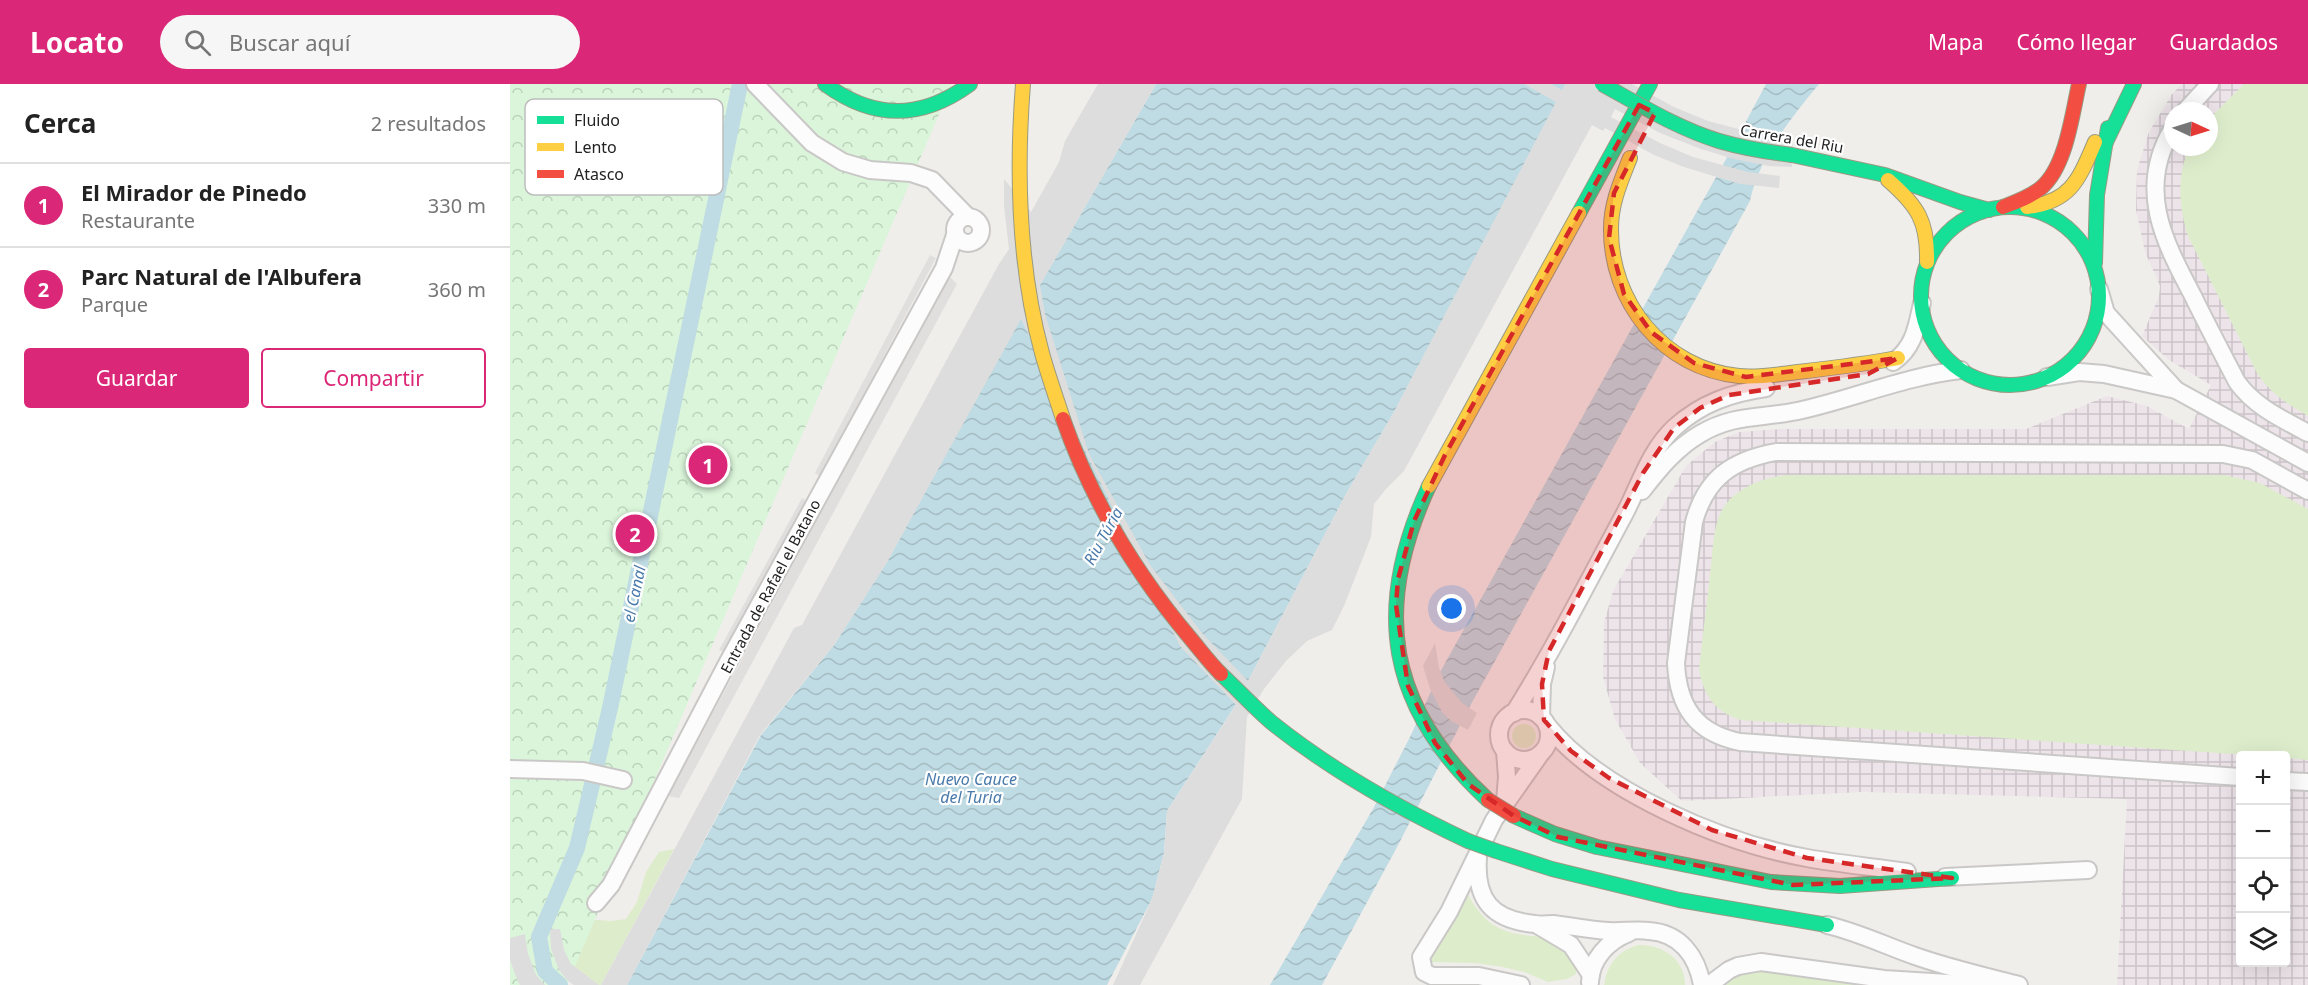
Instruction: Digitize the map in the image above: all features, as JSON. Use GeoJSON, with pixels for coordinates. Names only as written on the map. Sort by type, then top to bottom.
{"type":"FeatureCollection","features":[{"type":"Feature","properties":{"kind":"main road"},"geometry":{"type":"LineString","coordinates":[[825,84],[844,99],[860,106],[892,113],[915,111],[938,105],[970,84]]}},
{"type":"Feature","properties":{"kind":"main road"},"geometry":{"type":"LineString","coordinates":[[845,84],[868,97],[889,103],[903,103],[930,99],[957,84]]}},
{"type":"Feature","properties":{"kind":"main road"},"geometry":{"type":"LineString","coordinates":[[1023,84],[1018,179],[1021,237],[1027,283],[1044,362],[1063,419],[1093,488],[1135,564],[1198,648],[1256,707],[1326,763],[1473,848],[1496,851],[1552,869],[1679,900],[1827,925]]}},
{"type":"Feature","properties":{"kind":"main road","name":"Carrera del Riu"},"geometry":{"type":"LineString","coordinates":[[1602,84],[1669,121],[1718,141],[1758,151],[1836,162],[1914,184],[1972,207],[1996,208]]}},
{"type":"Feature","properties":{"kind":"main road"},"geometry":{"type":"LineString","coordinates":[[1650,84],[1445,455],[1414,521],[1400,568],[1396,605],[1396,632],[1408,687],[1423,721],[1451,764],[1468,784],[1536,828],[1580,843],[1726,874],[1793,885],[1850,886],[1952,878]]}},
{"type":"Feature","properties":{"kind":"main road"},"geometry":{"type":"LineString","coordinates":[[2079,84],[2060,157],[2050,179],[2032,194],[1965,220],[1944,237],[1927,267],[1922,285],[1922,303],[1930,334],[1938,348],[1961,370],[1976,378],[2012,385],[2030,383],[2063,368],[2076,356],[2087,340],[2097,315],[2093,236],[2095,196],[2118,84]]}},
{"type":"Feature","properties":{"kind":"main road"},"geometry":{"type":"LineString","coordinates":[[1996,208],[2049,204],[2058,201],[2070,191],[2088,158],[2118,84]]}},
{"type":"Feature","properties":{"kind":"main road"},"geometry":{"type":"LineString","coordinates":[[2104,146],[2134,84]]}},
{"type":"Feature","properties":{"kind":"main road"},"geometry":{"type":"LineString","coordinates":[[1649,123],[1660,104]]}},
{"type":"Feature","properties":{"kind":"main road"},"geometry":{"type":"LineString","coordinates":[[1638,143],[1618,183],[1610,216],[1611,256],[1624,294],[1651,332],[1683,357],[1720,373],[1760,377],[1857,366],[1898,358]]}},
{"type":"Feature","properties":{"kind":"main road","name":"Carrera del Riu"},"geometry":{"type":"LineString","coordinates":[[1881,175],[1903,192],[1919,210],[1927,231],[1927,267]]}},
{"type":"Feature","properties":{"kind":"main road"},"geometry":{"type":"LineString","coordinates":[[2021,207],[2055,219],[2070,230],[2086,250],[2097,282]]}},
{"type":"Feature","properties":{"kind":"street"},"geometry":{"type":"LineString","coordinates":[[2193,102],[2210,84]]}},
{"type":"Feature","properties":{"kind":"street","name":"Entrada de Rafael el Batano"},"geometry":{"type":"LineString","coordinates":[[596,903],[611,885],[734,652],[944,268],[961,230],[946,193],[932,180],[911,173],[870,170],[843,162],[812,143],[757,87]]}},
{"type":"Feature","properties":{"kind":"street"},"geometry":{"type":"LineString","coordinates":[[2164,147],[2157,170],[2155,189],[2159,220],[2167,246],[2244,392],[2262,407],[2308,433]]}},
{"type":"Feature","properties":{"kind":"street"},"geometry":{"type":"LineString","coordinates":[[2097,282],[2106,313],[2176,390]]}},
{"type":"Feature","properties":{"kind":"street"},"geometry":{"type":"LineString","coordinates":[[1514,713],[1626,510],[1643,472],[1665,438],[1700,408],[1722,398],[1744,392],[1868,374],[1898,358],[1915,335],[1922,303]]}},
{"type":"Feature","properties":{"kind":"street"},"geometry":{"type":"LineString","coordinates":[[1626,510],[1677,451],[1701,433],[1725,422],[1738,418],[1800,411],[1933,373],[1961,370]]}},
{"type":"Feature","properties":{"kind":"street"},"geometry":{"type":"LineString","coordinates":[[2047,377],[2079,372],[2104,374],[2176,390],[2308,463]]}},
{"type":"Feature","properties":{"kind":"street"},"geometry":{"type":"LineString","coordinates":[[2236,777],[1740,742],[1710,732],[1697,723],[1687,710],[1680,696],[1677,680],[1676,663],[1694,522],[1699,504],[1719,476],[1731,466],[1745,459],[1776,452],[2223,454],[2252,460],[2308,491]]}},
{"type":"Feature","properties":{"kind":"street"},"geometry":{"type":"LineString","coordinates":[[1521,985],[1479,976],[1432,976],[1422,968],[1423,952],[1449,912],[1473,848],[1547,745],[1549,738],[1544,721],[1542,684],[1549,651]]}},
{"type":"Feature","properties":{"kind":"street"},"geometry":{"type":"LineString","coordinates":[[1502,806],[1507,777],[1505,751],[1500,741],[1500,733],[1506,718],[1514,713],[1528,711],[1544,721],[1571,751],[1609,778],[1660,807],[1712,830],[1776,851],[1806,858],[1952,878],[2088,870]]}},
{"type":"Feature","properties":{"kind":"street"},"geometry":{"type":"LineString","coordinates":[[1505,751],[1524,761],[1539,756]]}},
{"type":"Feature","properties":{"kind":"street"},"geometry":{"type":"LineString","coordinates":[[510,769],[583,771],[617,778]]}},
{"type":"Feature","properties":{"kind":"street"},"geometry":{"type":"LineString","coordinates":[[2290,780],[2308,782]]}},
{"type":"Feature","properties":{"kind":"street"},"geometry":{"type":"LineString","coordinates":[[1473,848],[1478,886],[1487,904],[1509,919],[1606,931],[1661,932],[1679,942],[1694,958],[1702,985]]}},
{"type":"Feature","properties":{"kind":"street"},"geometry":{"type":"LineString","coordinates":[[1535,924],[1571,945],[1587,981]]}},
{"type":"Feature","properties":{"kind":"street"},"geometry":{"type":"LineString","coordinates":[[1827,925],[1844,928],[1950,967],[2019,985]]}},
{"type":"Feature","properties":{"kind":"street"},"geometry":{"type":"LineString","coordinates":[[1587,981],[1595,963],[1610,943],[1633,932]]}},
{"type":"Feature","properties":{"kind":"street"},"geometry":{"type":"LineString","coordinates":[[1709,985],[1729,970],[1749,963],[1761,962],[1884,978],[1979,985]]}},
{"type":"Feature","properties":{"kind":"highlighted area"},"geometry":{"type":"Polygon","coordinates":[[[1639,105],[1655,113],[1614,193],[1609,238],[1624,294],[1651,332],[1694,363],[1746,377],[1898,358],[1868,374],[1729,395],[1700,408],[1674,428],[1643,473],[1549,651],[1542,684],[1544,720],[1571,751],[1609,778],[1712,830],[1807,858],[1952,878],[1793,885],[1558,837],[1514,816],[1468,784],[1435,743],[1408,686],[1396,605],[1398,579],[1414,521],[1445,455],[1639,105]]]}},
{"type":"Feature","properties":{"kind":"shaded area"},"geometry":{"type":"Polygon","coordinates":[[[2182,84],[2308,84],[2308,985],[2117,985],[2127,799],[1862,792],[1682,801],[1640,763],[1615,719],[1603,677],[1604,623],[1613,591],[1686,466],[1715,442],[1739,432],[1781,429],[2026,429],[2107,396],[2147,406],[2189,429],[2211,385],[2169,360],[2142,336],[2159,296],[2160,286],[2145,252],[2136,210],[2137,170],[2149,132],[2164,107],[2164,156],[2218,156],[2218,102],[2167,102],[2182,84]]]}},
{"type":"Feature","properties":{"kind":"shaded area"},"geometry":{"type":"Polygon","coordinates":[[[930,255],[936,258],[820,476],[815,473],[930,255]]]}},
{"type":"Feature","properties":{"kind":"shaded area"},"geometry":{"type":"Polygon","coordinates":[[[949,276],[957,284],[679,798],[668,796],[949,276]]]}},
{"type":"Feature","properties":{"kind":"shaded area"},"geometry":{"type":"Polygon","coordinates":[[[802,498],[807,501],[724,652],[719,650],[802,498]]]}},
{"type":"Feature","properties":{"kind":"green space"},"geometry":{"type":"Polygon","coordinates":[[[510,84],[952,84],[567,985],[510,985],[510,84]]]}},
{"type":"Feature","properties":{"kind":"green space"},"geometry":{"type":"Polygon","coordinates":[[[2244,84],[2308,84],[2308,416],[2280,398],[2257,373],[2188,236],[2180,191],[2183,169],[2187,156],[2218,156],[2218,110],[2244,84]]]}},
{"type":"Feature","properties":{"kind":"green space"},"geometry":{"type":"Polygon","coordinates":[[[1789,475],[2224,475],[2260,483],[2308,509],[2308,760],[2290,758],[2290,751],[2236,751],[2236,754],[1741,720],[1732,717],[1712,702],[1704,688],[1699,670],[1713,541],[1719,517],[1728,502],[1743,489],[1770,478],[1789,475]]]}},
{"type":"Feature","properties":{"kind":"green space"},"geometry":{"type":"Polygon","coordinates":[[[1524,724],[1529,725],[1535,731],[1535,741],[1529,747],[1524,748],[1519,747],[1513,741],[1512,736],[1513,731],[1519,725],[1524,724]]]}},
{"type":"Feature","properties":{"kind":"green space"},"geometry":{"type":"Polygon","coordinates":[[[674,849],[599,985],[571,964],[585,919],[611,921],[626,919],[637,902],[646,872],[659,852],[674,849]]]}},
{"type":"Feature","properties":{"kind":"green space"},"geometry":{"type":"Polygon","coordinates":[[[1467,893],[1483,916],[1499,928],[1550,940],[1564,947],[1577,966],[1576,974],[1567,979],[1548,982],[1524,972],[1503,967],[1475,963],[1431,962],[1429,956],[1454,920],[1467,893]]]}},
{"type":"Feature","properties":{"kind":"green space"},"geometry":{"type":"Polygon","coordinates":[[[1638,945],[1655,947],[1670,955],[1681,968],[1685,985],[1604,985],[1615,959],[1638,945]]]}},
{"type":"Feature","properties":{"kind":"green space"},"geometry":{"type":"Polygon","coordinates":[[[1759,967],[1873,985],[1722,985],[1742,971],[1759,967]]]}},
{"type":"Feature","properties":{"kind":"water","name":"Nuevo Cauce del Turia"},"geometry":{"type":"Polygon","coordinates":[[[1156,84],[1567,84],[1394,412],[1346,494],[1235,706],[1167,811],[1164,853],[1152,899],[1107,985],[627,985],[761,735],[834,645],[887,562],[996,361],[1156,84]]]}},
{"type":"Feature","properties":{"kind":"water"},"geometry":{"type":"Polygon","coordinates":[[[1766,84],[1819,84],[1787,124],[1768,154],[1754,185],[1750,201],[1470,706],[1322,985],[1270,985],[1373,809],[1439,674],[1766,84]]]}},
{"type":"Feature","properties":{"kind":"pier"},"geometry":{"type":"Polygon","coordinates":[[[1098,84],[1156,84],[1040,285],[1045,314],[1089,454],[1150,565],[1202,633],[1248,681],[1346,494],[1394,412],[1556,102],[1524,84],[1551,84],[1562,90],[1565,84],[1632,84],[1674,107],[1708,121],[1769,137],[1793,140],[1792,167],[1769,166],[1701,149],[1660,133],[1615,109],[1611,117],[1660,143],[1693,157],[1748,172],[1780,176],[1779,188],[1740,184],[1684,167],[1654,155],[1605,128],[1603,131],[1592,125],[1404,471],[1374,504],[1371,537],[1332,630],[1307,641],[1286,661],[1264,689],[1247,717],[1242,799],[1140,985],[1113,985],[1152,899],[1164,853],[1167,811],[1236,705],[1180,646],[1021,319],[887,562],[834,645],[760,735],[627,985],[601,985],[794,628],[802,625],[1009,249],[1004,206],[1004,179],[1031,212],[1059,162],[1065,141],[1098,84]]]}},
{"type":"Feature","properties":{"kind":"pier"},"geometry":{"type":"Polygon","coordinates":[[[1435,643],[1439,668],[1444,681],[1462,703],[1477,713],[1468,730],[1451,721],[1442,712],[1430,689],[1423,666],[1435,643]]]}},
{"type":"Feature","properties":{"kind":"pier"},"geometry":{"type":"Polygon","coordinates":[[[550,929],[560,929],[564,950],[571,964],[599,985],[574,985],[568,981],[559,970],[551,949],[550,929]]]}},
{"type":"Feature","properties":{"kind":"pier"},"geometry":{"type":"Polygon","coordinates":[[[525,934],[528,954],[536,975],[545,985],[520,985],[517,979],[510,960],[510,938],[525,934]]]}},
{"type":"Feature","properties":{"kind":"waterway","name":"el Canal"},"geometry":{"type":"LineString","coordinates":[[723,166],[740,84]]}},
{"type":"Feature","properties":{"kind":"waterway","name":"el Canal"},"geometry":{"type":"LineString","coordinates":[[560,985],[545,971],[539,937],[577,848],[610,708],[717,195]]}},
{"type":"Feature","properties":{"kind":"traffic: fast"},"geometry":{"type":"LineString","coordinates":[[825,84],[861,104],[898,111],[934,104],[970,84]]}},
{"type":"Feature","properties":{"kind":"traffic: fast"},"geometry":{"type":"LineString","coordinates":[[1602,84],[1659,116],[1703,136],[1746,148],[1792,155]]}},
{"type":"Feature","properties":{"kind":"traffic: fast"},"geometry":{"type":"LineString","coordinates":[[1579,213],[1650,84]]}},
{"type":"Feature","properties":{"kind":"traffic: fast"},"geometry":{"type":"LineString","coordinates":[[2104,146],[2134,84]]}},
{"type":"Feature","properties":{"kind":"traffic: fast"},"geometry":{"type":"LineString","coordinates":[[2095,263],[2097,195],[2108,128]]}},
{"type":"Feature","properties":{"kind":"traffic: fast"},"geometry":{"type":"LineString","coordinates":[[1792,155],[1885,175],[1989,210]]}},
{"type":"Feature","properties":{"kind":"traffic: fast"},"geometry":{"type":"LineString","coordinates":[[2010,207],[2044,214],[2073,233],[2092,262],[2099,296],[2092,330],[2073,359],[2044,378],[2010,385],[1976,378],[1947,359],[1928,330],[1921,296],[1928,262],[1947,233],[1976,214],[2010,207]]}},
{"type":"Feature","properties":{"kind":"traffic: fast"},"geometry":{"type":"LineString","coordinates":[[1429,486],[1411,531],[1400,574],[1396,615],[1399,654],[1410,692],[1428,729],[1454,765],[1488,800]]}},
{"type":"Feature","properties":{"kind":"traffic: fast"},"geometry":{"type":"LineString","coordinates":[[1221,674],[1271,722],[1318,757],[1391,802],[1468,841]]}},
{"type":"Feature","properties":{"kind":"traffic: fast"},"geometry":{"type":"LineString","coordinates":[[1514,816],[1555,834],[1597,847],[1771,882],[1840,886],[1952,878]]}},
{"type":"Feature","properties":{"kind":"traffic: fast"},"geometry":{"type":"LineString","coordinates":[[1468,841],[1496,851]]}},
{"type":"Feature","properties":{"kind":"traffic: fast"},"geometry":{"type":"LineString","coordinates":[[1496,851],[1552,869],[1679,900],[1827,925]]}},
{"type":"Feature","properties":{"kind":"traffic: slow"},"geometry":{"type":"LineString","coordinates":[[1023,84],[1020,185],[1024,253],[1034,320],[1044,361],[1063,419]]}},
{"type":"Feature","properties":{"kind":"traffic: slow"},"geometry":{"type":"LineString","coordinates":[[2027,207],[2054,200],[2064,194],[2078,178],[2095,142]]}},
{"type":"Feature","properties":{"kind":"traffic: slow"},"geometry":{"type":"LineString","coordinates":[[1630,158],[1613,210],[1611,228],[1613,255],[1620,281],[1631,306],[1646,327],[1665,346],[1687,360],[1712,371],[1739,376],[1769,376],[1898,358]]}},
{"type":"Feature","properties":{"kind":"traffic: slow"},"geometry":{"type":"LineString","coordinates":[[1888,180],[1907,198],[1919,216],[1926,236],[1927,262]]}},
{"type":"Feature","properties":{"kind":"traffic: slow"},"geometry":{"type":"LineString","coordinates":[[1429,486],[1579,213]]}},
{"type":"Feature","properties":{"kind":"traffic: jam"},"geometry":{"type":"LineString","coordinates":[[2003,207],[2032,194],[2050,179],[2067,140],[2079,84]]}},
{"type":"Feature","properties":{"kind":"traffic: jam"},"geometry":{"type":"LineString","coordinates":[[1063,419],[1087,478],[1117,535],[1152,589],[1221,674]]}},
{"type":"Feature","properties":{"kind":"traffic: jam"},"geometry":{"type":"LineString","coordinates":[[1488,800],[1514,816]]}},
{"type":"Feature","properties":{"kind":"place","name":"El Mirador de Pinedo"},"geometry":{"type":"Point","coordinates":[708,465]}},
{"type":"Feature","properties":{"kind":"place","name":"Parc Natural de l'Albufera"},"geometry":{"type":"Point","coordinates":[635,534]}},
{"type":"Feature","properties":{"kind":"water label","name":"Riu Túria"},"geometry":{"type":"Point","coordinates":[1103,536]}}]}
